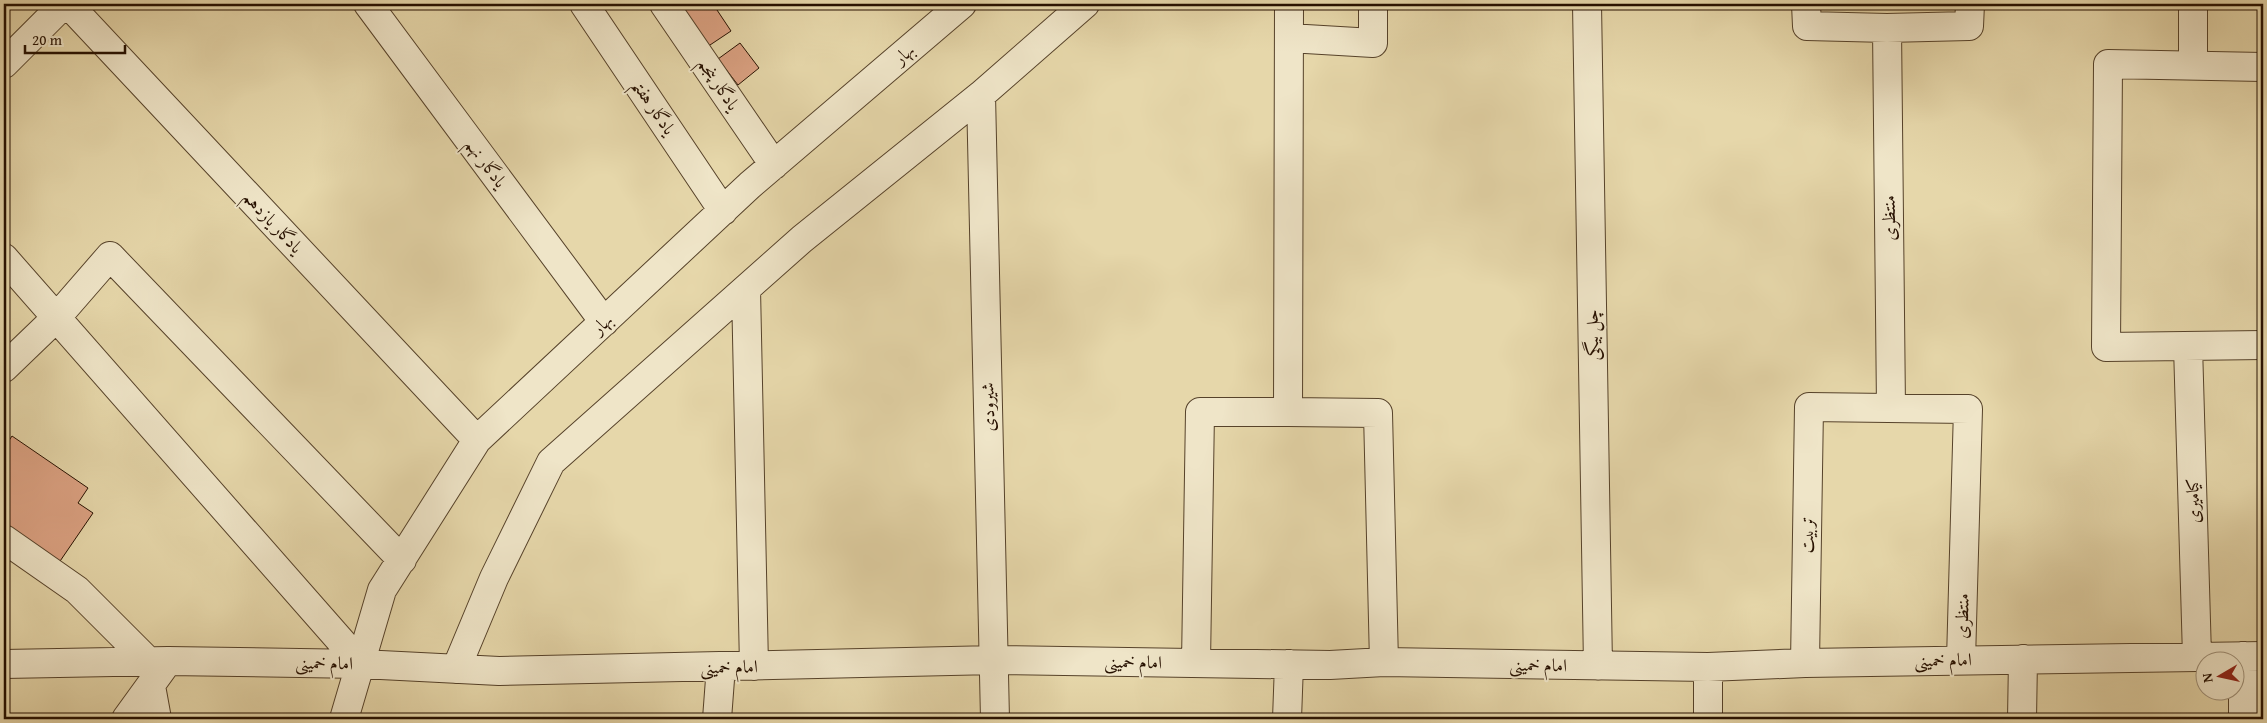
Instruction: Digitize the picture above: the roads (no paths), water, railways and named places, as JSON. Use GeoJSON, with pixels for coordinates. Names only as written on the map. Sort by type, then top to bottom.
{"type":"FeatureCollection","features":[{"type":"Feature","properties":{"kind":"street"},"geometry":{"type":"LineString","coordinates":[[4,64],[66,4]]}},
{"type":"Feature","properties":{"kind":"street","name":"یادگار یازدهم"},"geometry":{"type":"LineString","coordinates":[[66,4],[477,440]]}},
{"type":"Feature","properties":{"kind":"street","name":"یادگار نهم"},"geometry":{"type":"LineString","coordinates":[[368,4],[604,322]]}},
{"type":"Feature","properties":{"kind":"street","name":"یادگار هفتم"},"geometry":{"type":"LineString","coordinates":[[584,4],[723,211]]}},
{"type":"Feature","properties":{"kind":"street","name":"یادگار پنجم"},"geometry":{"type":"LineString","coordinates":[[664,4],[774,165]]}},
{"type":"Feature","properties":{"kind":"street","name":"بهار"},"geometry":{"type":"LineString","coordinates":[[344,719],[382,590],[477,440],[774,165],[962,4]]}},
{"type":"Feature","properties":{"kind":"street"},"geometry":{"type":"LineString","coordinates":[[456,669],[494,578],[551,462],[802,239],[981,95],[1086,4]]}},
{"type":"Feature","properties":{"kind":"street"},"geometry":{"type":"LineString","coordinates":[[1288,412],[1289,4]]}},
{"type":"Feature","properties":{"kind":"street"},"geometry":{"type":"LineString","coordinates":[[1289,38],[1373,43],[1373,4]]}},
{"type":"Feature","properties":{"kind":"street","name":"چل بیگی"},"geometry":{"type":"LineString","coordinates":[[1587,4],[1598,666]]}},
{"type":"Feature","properties":{"kind":"street"},"geometry":{"type":"LineString","coordinates":[[1806,4],[1807,26],[1887,28],[1969,26],[1970,4]]}},
{"type":"Feature","properties":{"kind":"street"},"geometry":{"type":"LineString","coordinates":[[2193,4],[2193,65]]}},
{"type":"Feature","properties":{"kind":"street","name":"منتظری"},"geometry":{"type":"LineString","coordinates":[[1887,28],[1892,408]]}},
{"type":"Feature","properties":{"kind":"street"},"geometry":{"type":"LineString","coordinates":[[2263,66],[2108,64],[2106,347],[2263,345]]}},
{"type":"Feature","properties":{"kind":"street","name":"شیرودی"},"geometry":{"type":"LineString","coordinates":[[981,95],[995,660],[994,719]]}},
{"type":"Feature","properties":{"kind":"street"},"geometry":{"type":"LineString","coordinates":[[4,368],[57,317],[110,256],[402,560]]}},
{"type":"Feature","properties":{"kind":"street"},"geometry":{"type":"LineString","coordinates":[[4,258],[361,664]]}},
{"type":"Feature","properties":{"kind":"street"},"geometry":{"type":"LineString","coordinates":[[746,289],[754,666]]}},
{"type":"Feature","properties":{"kind":"street","name":"کیامیری"},"geometry":{"type":"LineString","coordinates":[[2188,346],[2197,650]]}},
{"type":"Feature","properties":{"kind":"street","name":"منتظری"},"geometry":{"type":"LineString","coordinates":[[1809,407],[1968,409],[1961,660]]}},
{"type":"Feature","properties":{"kind":"street","name":"تربیت"},"geometry":{"type":"LineString","coordinates":[[1805,663],[1809,407]]}},
{"type":"Feature","properties":{"kind":"street"},"geometry":{"type":"LineString","coordinates":[[1196,663],[1200,412],[1378,413],[1384,662]]}},
{"type":"Feature","properties":{"kind":"street"},"geometry":{"type":"LineString","coordinates":[[4,539],[76,590],[156,669],[157,719]]}},
{"type":"Feature","properties":{"kind":"street","name":"امام خمینی"},"geometry":{"type":"LineString","coordinates":[[4,664],[156,669],[361,664],[499,671],[995,660],[1289,664],[1384,662],[1708,667],[1805,663],[2194,656]]}},
{"type":"Feature","properties":{"kind":"street"},"geometry":{"type":"LineString","coordinates":[[2243,719],[2253,656]]}},
{"type":"Feature","properties":{"kind":"street"},"geometry":{"type":"LineString","coordinates":[[2022,719],[2023,659]]}},
{"type":"Feature","properties":{"kind":"street"},"geometry":{"type":"LineString","coordinates":[[1287,719],[1289,664]]}},
{"type":"Feature","properties":{"kind":"street"},"geometry":{"type":"LineString","coordinates":[[717,719],[721,666]]}},
{"type":"Feature","properties":{"kind":"street"},"geometry":{"type":"LineString","coordinates":[[1708,667],[1708,719]]}},
{"type":"Feature","properties":{"kind":"street"},"geometry":{"type":"LineString","coordinates":[[126,719],[156,669]]}}]}
